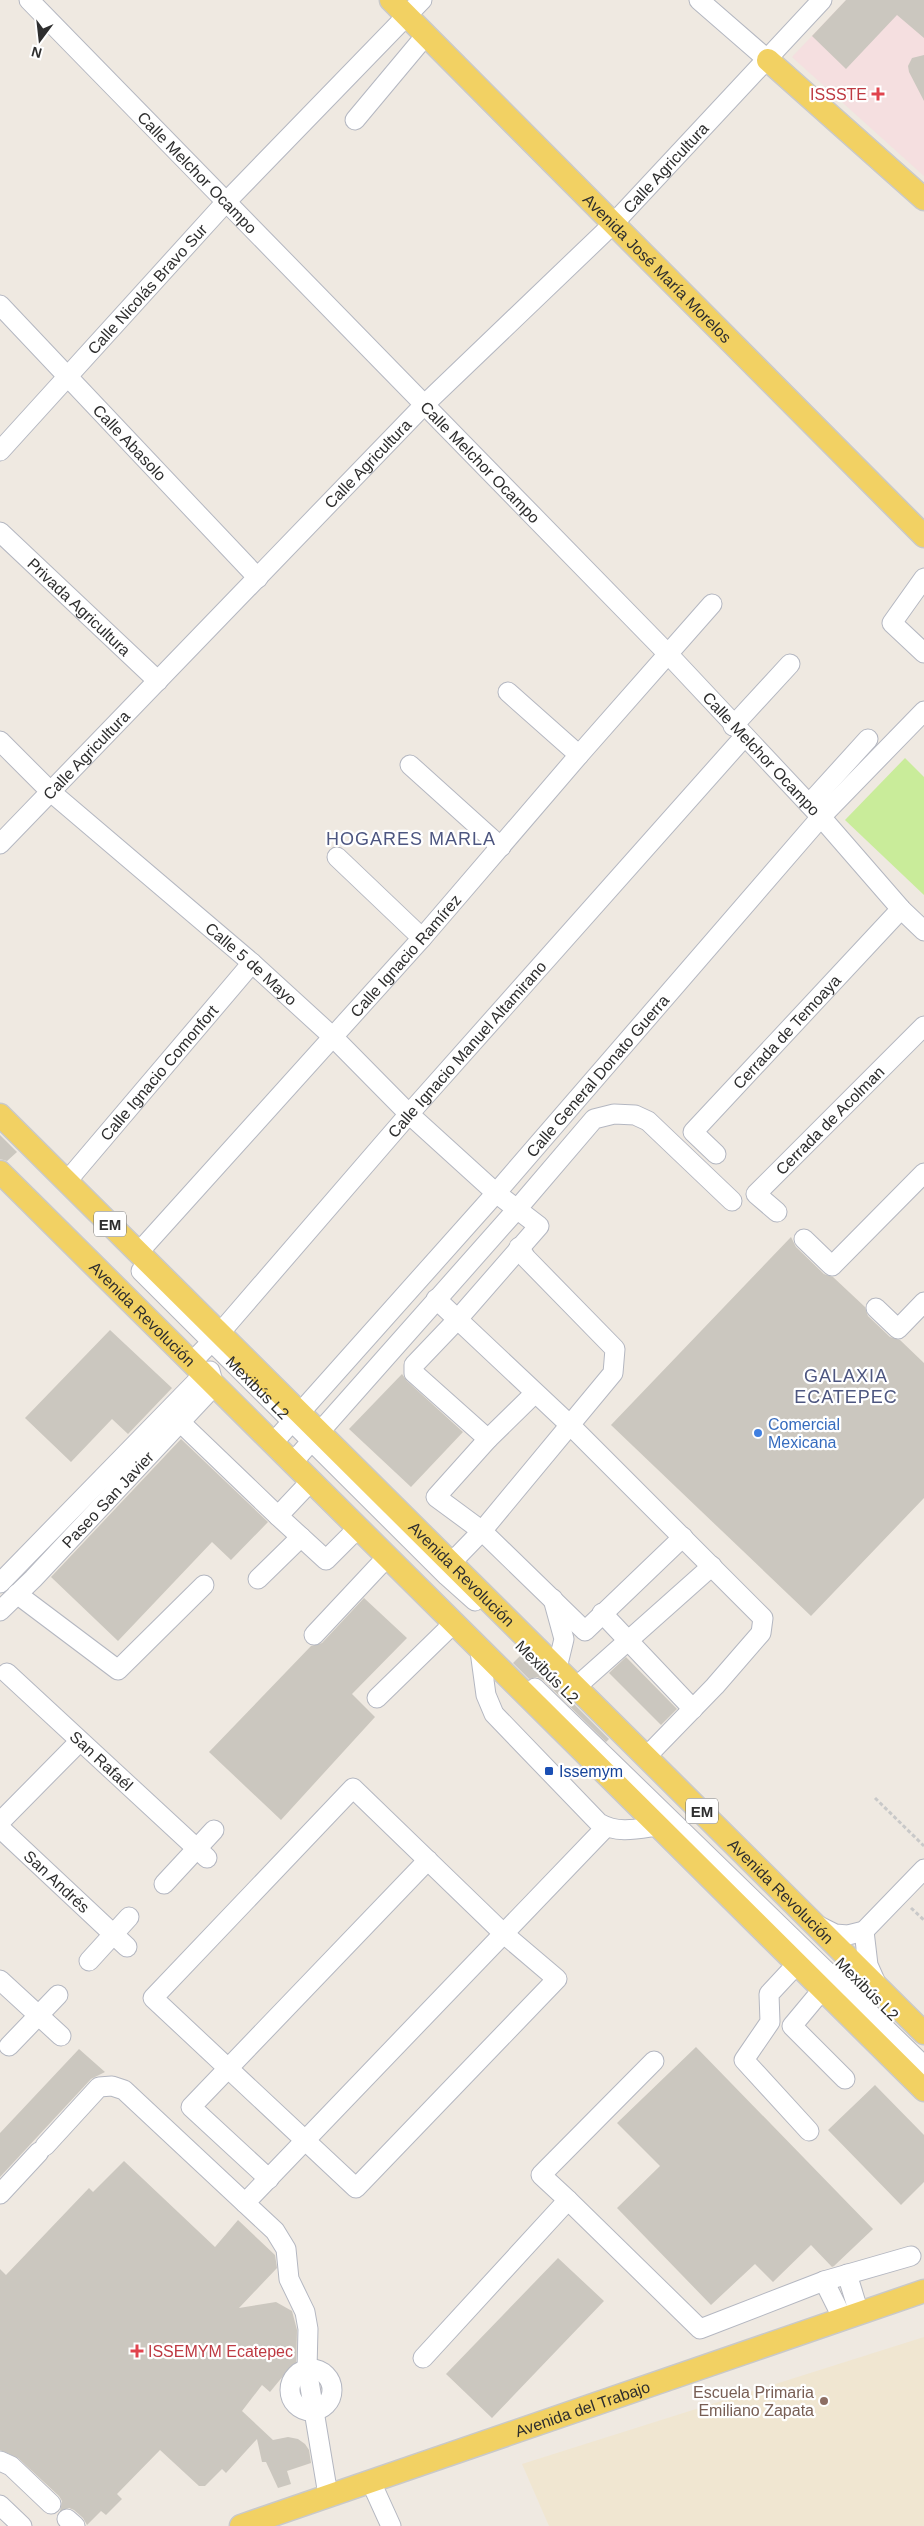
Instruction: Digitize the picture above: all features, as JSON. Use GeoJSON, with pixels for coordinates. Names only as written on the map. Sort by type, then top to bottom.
{"type":"FeatureCollection","features":[{"type":"Feature","properties":{"kind":"main road","name":"Avenida José María Morelos"},"geometry":{"type":"LineString","coordinates":[[391,0],[414,8],[426,35],[924,536]]}},
{"type":"Feature","properties":{"kind":"main road"},"geometry":{"type":"LineString","coordinates":[[768,60],[924,199]]}},
{"type":"Feature","properties":{"kind":"main road","name":"Avenida Revolución"},"geometry":{"type":"LineString","coordinates":[[0,1115],[138,1253],[206,1359],[286,1428],[296,1458],[311,1481],[796,1965],[924,2090]]}},
{"type":"Feature","properties":{"kind":"main road","name":"Avenida Revolución"},"geometry":{"type":"LineString","coordinates":[[0,1172],[206,1359],[286,1428],[315,1435],[451,1563],[876,1983],[924,2033]]}},
{"type":"Feature","properties":{"kind":"main road","name":"Avenida del Trabajo"},"geometry":{"type":"LineString","coordinates":[[241,2526],[924,2291]]}},
{"type":"Feature","properties":{"kind":"street","name":"Calle Melchor Ocampo"},"geometry":{"type":"LineString","coordinates":[[29,0],[669,655],[924,931]]}},
{"type":"Feature","properties":{"kind":"street"},"geometry":{"type":"LineString","coordinates":[[699,0],[768,60]]}},
{"type":"Feature","properties":{"kind":"street","name":"Calle Agricultura"},"geometry":{"type":"LineString","coordinates":[[0,844],[424,405],[613,224],[822,0]]}},
{"type":"Feature","properties":{"kind":"street","name":"Calle Nicolás Bravo Sur"},"geometry":{"type":"LineString","coordinates":[[0,451],[226,202],[414,8]]}},
{"type":"Feature","properties":{"kind":"street"},"geometry":{"type":"LineString","coordinates":[[355,120],[426,35]]}},
{"type":"Feature","properties":{"kind":"street","name":"Calle Abasolo"},"geometry":{"type":"LineString","coordinates":[[0,305],[258,578]]}},
{"type":"Feature","properties":{"kind":"street","name":"Privada Agricultura"},"geometry":{"type":"LineString","coordinates":[[0,532],[158,681]]}},
{"type":"Feature","properties":{"kind":"street"},"geometry":{"type":"LineString","coordinates":[[922,584],[892,623],[924,653]]}},
{"type":"Feature","properties":{"kind":"street","name":"Calle Ignacio Ramírez"},"geometry":{"type":"LineString","coordinates":[[138,1253],[422,938],[712,604]]}},
{"type":"Feature","properties":{"kind":"street","name":"Calle Ignacio Manuel Altamirano"},"geometry":{"type":"LineString","coordinates":[[206,1359],[409,1114],[739,731],[790,664]]}},
{"type":"Feature","properties":{"kind":"street"},"geometry":{"type":"LineString","coordinates":[[508,692],[579,755]]}},
{"type":"Feature","properties":{"kind":"street","name":"Calle General Donato Guerra"},"geometry":{"type":"LineString","coordinates":[[286,1428],[496,1193],[815,811],[924,711]]}},
{"type":"Feature","properties":{"kind":"street"},"geometry":{"type":"LineString","coordinates":[[815,811],[868,739]]}},
{"type":"Feature","properties":{"kind":"street","name":"Calle 5 de Mayo"},"geometry":{"type":"LineString","coordinates":[[0,741],[51,792],[252,963],[333,1037],[409,1114],[496,1193],[539,1226],[519,1247]]}},
{"type":"Feature","properties":{"kind":"street"},"geometry":{"type":"LineString","coordinates":[[410,765],[501,846]]}},
{"type":"Feature","properties":{"kind":"street"},"geometry":{"type":"LineString","coordinates":[[336,857],[422,938]]}},
{"type":"Feature","properties":{"kind":"street","name":"Cerrada de Temoaya"},"geometry":{"type":"LineString","coordinates":[[716,1154],[693,1132],[902,909]]}},
{"type":"Feature","properties":{"kind":"street","name":"Calle Ignacio Comonfort"},"geometry":{"type":"LineString","coordinates":[[66,1181],[252,963]]}},
{"type":"Feature","properties":{"kind":"street","name":"Cerrada de Acolman"},"geometry":{"type":"LineString","coordinates":[[777,1212],[756,1194],[924,1026]]}},
{"type":"Feature","properties":{"kind":"street"},"geometry":{"type":"LineString","coordinates":[[296,1458],[518,1208],[594,1119],[614,1114],[635,1114],[648,1121],[732,1201]]}},
{"type":"Feature","properties":{"kind":"street"},"geometry":{"type":"LineString","coordinates":[[0,1129],[206,1359]]}},
{"type":"Feature","properties":{"kind":"street"},"geometry":{"type":"LineString","coordinates":[[0,1161],[206,1359]]}},
{"type":"Feature","properties":{"kind":"street"},"geometry":{"type":"LineString","coordinates":[[804,1239],[832,1266],[924,1173]]}},
{"type":"Feature","properties":{"kind":"street"},"geometry":{"type":"LineString","coordinates":[[451,1563],[482,1531],[614,1373],[616,1349],[526,1258],[519,1247],[457,1320],[414,1365],[414,1373],[488,1439]]}},
{"type":"Feature","properties":{"kind":"street"},"geometry":{"type":"LineString","coordinates":[[436,1299],[571,1426],[763,1618],[761,1633],[647,1756]]}},
{"type":"Feature","properties":{"kind":"street"},"geometry":{"type":"LineString","coordinates":[[876,1308],[898,1329],[924,1302]]}},
{"type":"Feature","properties":{"kind":"street","name":"Paseo San Javier"},"geometry":{"type":"LineString","coordinates":[[0,1611],[50,1561],[178,1421],[206,1359]]}},
{"type":"Feature","properties":{"kind":"street","name":"Paseo San Javier"},"geometry":{"type":"LineString","coordinates":[[0,1583],[35,1548],[206,1359]]}},
{"type":"Feature","properties":{"kind":"street"},"geometry":{"type":"LineString","coordinates":[[535,1393],[488,1439],[436,1497],[482,1531],[586,1631],[602,1613],[682,1537]]}},
{"type":"Feature","properties":{"kind":"street"},"geometry":{"type":"LineString","coordinates":[[178,1421],[326,1560],[358,1528]]}},
{"type":"Feature","properties":{"kind":"street","name":"Mexibús L2"},"geometry":{"type":"LineString","coordinates":[[315,1435],[924,2045]]}},
{"type":"Feature","properties":{"kind":"street","name":"Mexibús L2"},"geometry":{"type":"LineString","coordinates":[[296,1458],[924,2066]]}},
{"type":"Feature","properties":{"kind":"street"},"geometry":{"type":"LineString","coordinates":[[278,1516],[311,1481]]}},
{"type":"Feature","properties":{"kind":"street"},"geometry":{"type":"LineString","coordinates":[[258,1579],[301,1537]]}},
{"type":"Feature","properties":{"kind":"street"},"geometry":{"type":"LineString","coordinates":[[35,1548],[50,1561]]}},
{"type":"Feature","properties":{"kind":"street"},"geometry":{"type":"LineString","coordinates":[[314,1635],[387,1557]]}},
{"type":"Feature","properties":{"kind":"street"},"geometry":{"type":"LineString","coordinates":[[576,1687],[712,1566]]}},
{"type":"Feature","properties":{"kind":"street"},"geometry":{"type":"LineString","coordinates":[[17,1594],[118,1670],[204,1586]]}},
{"type":"Feature","properties":{"kind":"street"},"geometry":{"type":"LineString","coordinates":[[554,1599],[564,1639],[557,1668]]}},
{"type":"Feature","properties":{"kind":"street"},"geometry":{"type":"LineString","coordinates":[[602,1613],[693,1708]]}},
{"type":"Feature","properties":{"kind":"street"},"geometry":{"type":"LineString","coordinates":[[377,1698],[451,1622]]}},
{"type":"Feature","properties":{"kind":"street"},"geometry":{"type":"LineString","coordinates":[[480,1651],[486,1695],[494,1714],[599,1823],[606,1827],[624,1831],[658,1826]]}},
{"type":"Feature","properties":{"kind":"street","name":"San Rafaél"},"geometry":{"type":"LineString","coordinates":[[7,1673],[202,1853]]}},
{"type":"Feature","properties":{"kind":"street"},"geometry":{"type":"LineString","coordinates":[[0,1822],[80,1741]]}},
{"type":"Feature","properties":{"kind":"street"},"geometry":{"type":"LineString","coordinates":[[353,1788],[504,1934],[557,1979],[356,2188],[153,1998],[353,1788]]}},
{"type":"Feature","properties":{"kind":"street"},"geometry":{"type":"LineString","coordinates":[[245,2203],[606,1827]]}},
{"type":"Feature","properties":{"kind":"street","name":"San Andrés"},"geometry":{"type":"LineString","coordinates":[[0,1828],[127,1947]]}},
{"type":"Feature","properties":{"kind":"street"},"geometry":{"type":"LineString","coordinates":[[164,1884],[202,1853],[214,1830]]}},
{"type":"Feature","properties":{"kind":"street"},"geometry":{"type":"LineString","coordinates":[[269,2179],[191,2107],[428,1860]]}},
{"type":"Feature","properties":{"kind":"street"},"geometry":{"type":"LineString","coordinates":[[818,1926],[835,1934],[848,1935],[864,1930],[924,1869]]}},
{"type":"Feature","properties":{"kind":"street"},"geometry":{"type":"LineString","coordinates":[[89,1961],[129,1917]]}},
{"type":"Feature","properties":{"kind":"street"},"geometry":{"type":"LineString","coordinates":[[864,1930],[868,1964],[876,1983]]}},
{"type":"Feature","properties":{"kind":"street"},"geometry":{"type":"LineString","coordinates":[[796,1965],[769,1994],[770,2022],[744,2060],[809,2131]]}},
{"type":"Feature","properties":{"kind":"street"},"geometry":{"type":"LineString","coordinates":[[0,1980],[61,2036]]}},
{"type":"Feature","properties":{"kind":"street"},"geometry":{"type":"LineString","coordinates":[[822,1990],[792,2026],[845,2079]]}},
{"type":"Feature","properties":{"kind":"street"},"geometry":{"type":"LineString","coordinates":[[9,2046],[58,1995]]}},
{"type":"Feature","properties":{"kind":"street"},"geometry":{"type":"LineString","coordinates":[[654,2061],[542,2175],[700,2329],[824,2281],[911,2256]]}},
{"type":"Feature","properties":{"kind":"street"},"geometry":{"type":"LineString","coordinates":[[0,2194],[99,2087],[112,2086],[124,2090],[274,2231],[286,2249],[289,2280],[305,2312],[308,2329],[307,2369]]}},
{"type":"Feature","properties":{"kind":"street"},"geometry":{"type":"LineString","coordinates":[[423,2358],[568,2200]]}},
{"type":"Feature","properties":{"kind":"street"},"geometry":{"type":"LineString","coordinates":[[846,2274],[851,2316]]}},
{"type":"Feature","properties":{"kind":"street"},"geometry":{"type":"LineString","coordinates":[[824,2281],[851,2316]]}},
{"type":"Feature","properties":{"kind":"street"},"geometry":{"type":"LineString","coordinates":[[307,2369],[323,2372],[328,2377],[332,2389],[328,2402],[324,2407],[314,2410],[297,2406],[290,2394],[292,2380],[296,2374],[307,2369]]}},
{"type":"Feature","properties":{"kind":"street"},"geometry":{"type":"LineString","coordinates":[[314,2410],[328,2495]]}},
{"type":"Feature","properties":{"kind":"street"},"geometry":{"type":"LineString","coordinates":[[0,2461],[11,2466],[51,2504]]}},
{"type":"Feature","properties":{"kind":"street"},"geometry":{"type":"LineString","coordinates":[[371,2482],[391,2526]]}},
{"type":"Feature","properties":{"kind":"street"},"geometry":{"type":"LineString","coordinates":[[0,2505],[22,2526]]}},
{"type":"Feature","properties":{"kind":"path"},"geometry":{"type":"LineString","coordinates":[[875,1798],[924,1846]]}},
{"type":"Feature","properties":{"kind":"shaded area","name":"ISSSTE"},"geometry":{"type":"Polygon","coordinates":[[[846,0],[924,0],[924,176],[792,57],[846,0]]]}},
{"type":"Feature","properties":{"kind":"shaded area","name":"Escuela Primaria Emiliano Zapata"},"geometry":{"type":"Polygon","coordinates":[[[924,2337],[924,2526],[549,2526],[522,2464],[924,2337]]]}},
{"type":"Feature","properties":{"kind":"green space"},"geometry":{"type":"Polygon","coordinates":[[[905,758],[924,777],[924,895],[845,820],[905,758]]]}},
{"type":"Feature","properties":{"kind":"building"},"geometry":{"type":"Polygon","coordinates":[[[846,0],[924,0],[924,38],[897,15],[846,69],[812,36],[846,0]]]}},
{"type":"Feature","properties":{"kind":"building"},"geometry":{"type":"Polygon","coordinates":[[[924,55],[924,101],[909,72],[908,66],[912,58],[924,55]]]}},
{"type":"Feature","properties":{"kind":"building"},"geometry":{"type":"Polygon","coordinates":[[[0,1135],[17,1152],[7,1161],[0,1159],[0,1135]]]}},
{"type":"Feature","properties":{"kind":"building"},"geometry":{"type":"Polygon","coordinates":[[[791,1237],[796,1247],[824,1274],[833,1277],[865,1307],[868,1316],[890,1337],[900,1340],[924,1363],[924,1498],[811,1616],[611,1425],[791,1237]]]}},
{"type":"Feature","properties":{"kind":"building"},"geometry":{"type":"Polygon","coordinates":[[[110,1330],[172,1388],[128,1434],[112,1419],[71,1462],[25,1418],[110,1330]]]}},
{"type":"Feature","properties":{"kind":"building"},"geometry":{"type":"Polygon","coordinates":[[[402,1374],[407,1381],[463,1432],[411,1487],[349,1429],[402,1374]]]}},
{"type":"Feature","properties":{"kind":"building"},"geometry":{"type":"Polygon","coordinates":[[[181,1439],[268,1522],[231,1560],[212,1542],[118,1641],[51,1577],[181,1439]]]}},
{"type":"Feature","properties":{"kind":"building"},"geometry":{"type":"Polygon","coordinates":[[[364,1598],[407,1638],[352,1694],[375,1717],[281,1820],[209,1752],[311,1646],[322,1643],[364,1598]]]}},
{"type":"Feature","properties":{"kind":"building"},"geometry":{"type":"Polygon","coordinates":[[[523,1653],[609,1739],[606,1742],[543,1680],[537,1677],[529,1679],[513,1663],[523,1653]]]}},
{"type":"Feature","properties":{"kind":"building"},"geometry":{"type":"Polygon","coordinates":[[[626,1657],[677,1709],[661,1725],[609,1673],[626,1657]]]}},
{"type":"Feature","properties":{"kind":"building"},"geometry":{"type":"Polygon","coordinates":[[[696,2047],[873,2229],[834,2266],[832,2267],[811,2245],[773,2282],[755,2264],[711,2305],[617,2208],[660,2166],[617,2123],[696,2047]]]}},
{"type":"Feature","properties":{"kind":"building"},"geometry":{"type":"Polygon","coordinates":[[[79,2049],[105,2072],[91,2079],[0,2177],[0,2133],[79,2049]]]}},
{"type":"Feature","properties":{"kind":"building"},"geometry":{"type":"Polygon","coordinates":[[[875,2085],[924,2135],[924,2182],[901,2205],[828,2130],[875,2085]]]}},
{"type":"Feature","properties":{"kind":"building"},"geometry":{"type":"Polygon","coordinates":[[[124,2161],[215,2247],[238,2220],[275,2255],[277,2268],[239,2308],[276,2302],[292,2311],[297,2330],[296,2370],[288,2370],[270,2392],[262,2385],[242,2411],[273,2440],[288,2437],[298,2439],[305,2444],[309,2450],[311,2463],[287,2471],[291,2484],[278,2488],[266,2462],[262,2462],[257,2439],[226,2473],[222,2469],[205,2486],[199,2486],[160,2450],[117,2494],[122,2499],[106,2515],[101,2511],[87,2525],[83,2518],[74,2510],[69,2508],[60,2511],[62,2501],[59,2496],[18,2458],[0,2450],[0,2269],[6,2275],[89,2188],[93,2192],[124,2161]]]}},
{"type":"Feature","properties":{"kind":"building"},"geometry":{"type":"Polygon","coordinates":[[[558,2258],[604,2301],[492,2418],[446,2374],[558,2258]]]}},
{"type":"Feature","properties":{"kind":"place","name":"ISSSTE"},"geometry":{"type":"Point","coordinates":[878,94]}},
{"type":"Feature","properties":{"kind":"place","name":"Comercial Mexicana"},"geometry":{"type":"Point","coordinates":[758,1433]}},
{"type":"Feature","properties":{"kind":"place","name":"Issemym"},"geometry":{"type":"Point","coordinates":[549,1771]}},
{"type":"Feature","properties":{"kind":"place","name":"ISSEMYM Ecatepec"},"geometry":{"type":"Point","coordinates":[137,2351]}},
{"type":"Feature","properties":{"kind":"place","name":"Escuela Primaria Emiliano Zapata"},"geometry":{"type":"Point","coordinates":[824,2401]}},
{"type":"Feature","properties":{"kind":"district","name":"HOGARES MARLA"},"geometry":{"type":"Point","coordinates":[411,839]}},
{"type":"Feature","properties":{"kind":"district","name":"GALAXIA ECATEPEC"},"geometry":{"type":"Point","coordinates":[846,1386]}}]}
